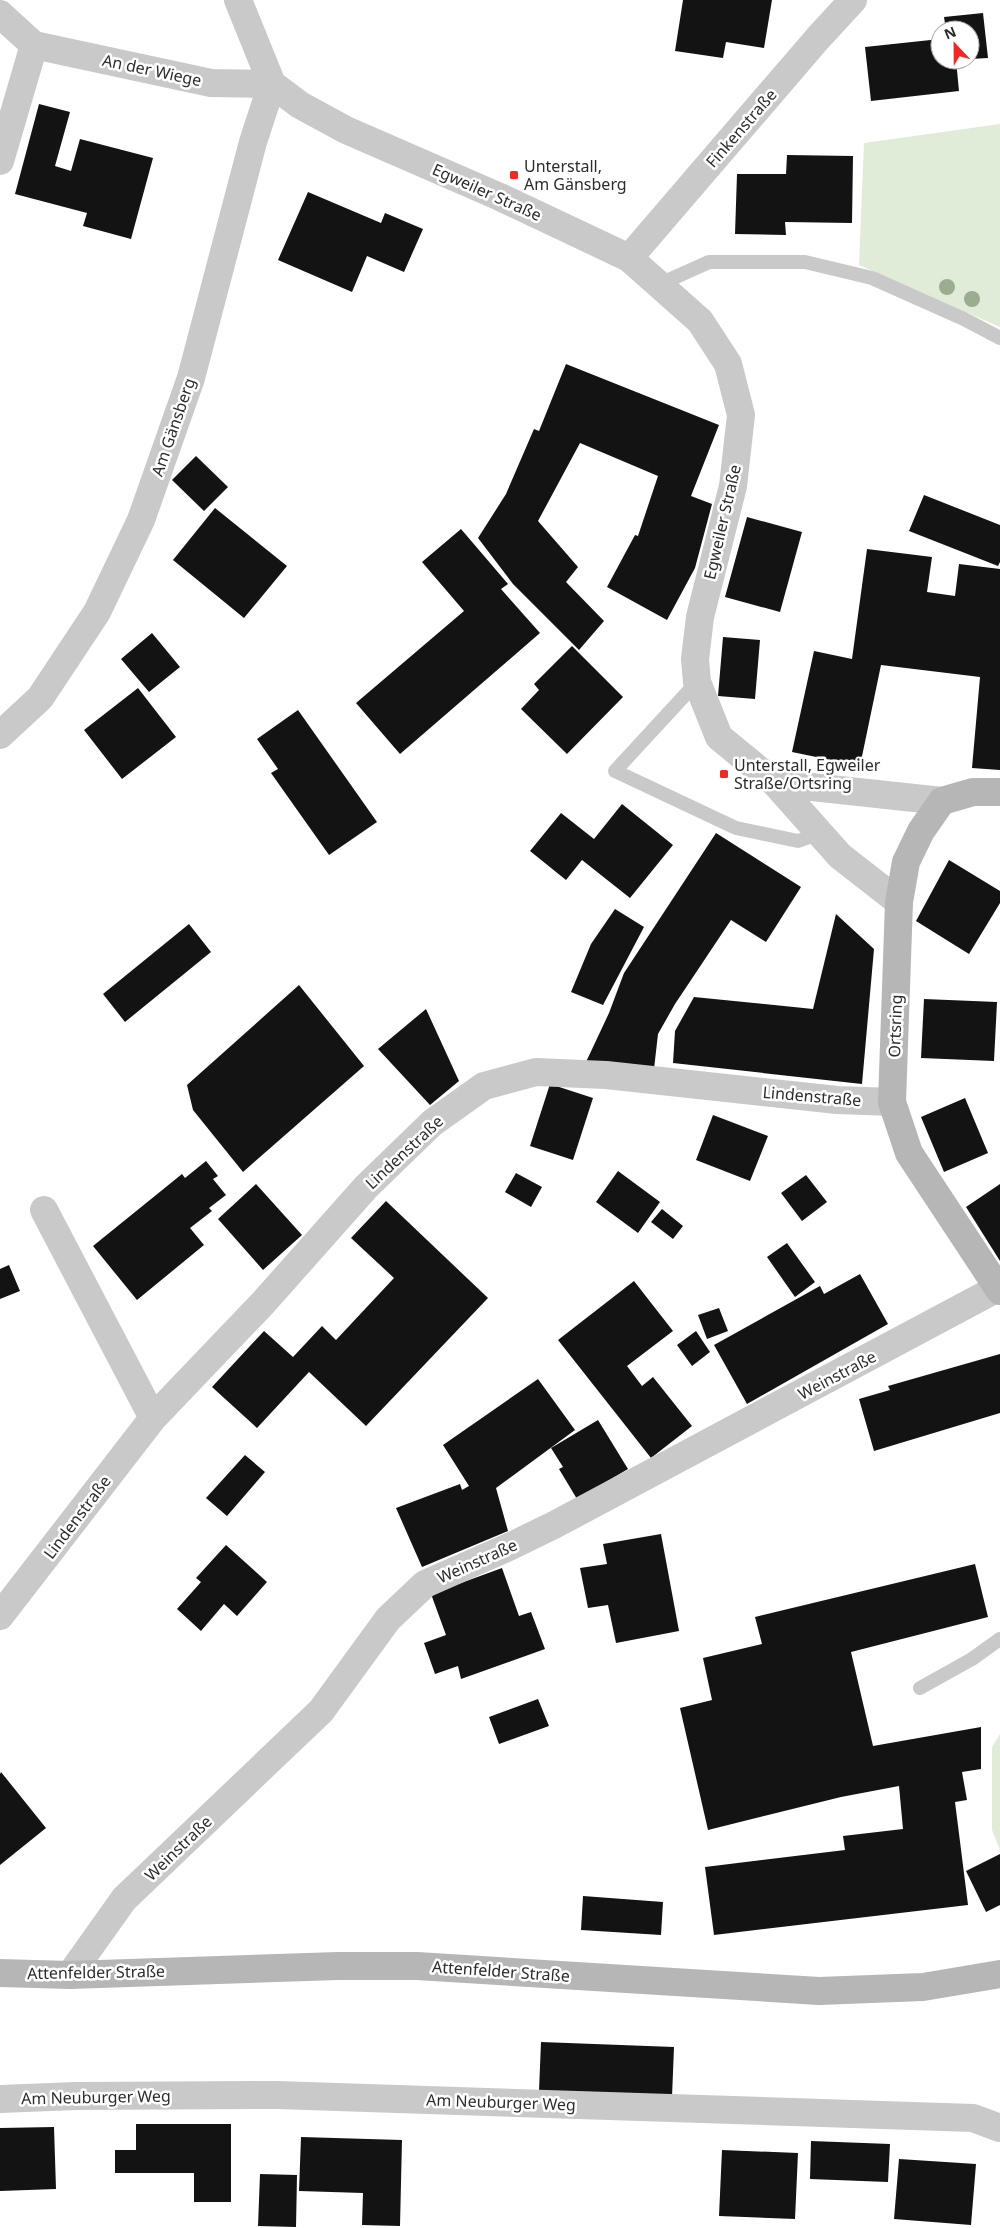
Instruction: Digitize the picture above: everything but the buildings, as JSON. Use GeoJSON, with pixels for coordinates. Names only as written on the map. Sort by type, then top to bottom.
{"type":"FeatureCollection","features":[{"type":"Feature","properties":{"kind":"street"},"geometry":{"type":"LineString","coordinates":[[238,0],[272,84]]}},
{"type":"Feature","properties":{"kind":"street","name":"Finkenstraße"},"geometry":{"type":"LineString","coordinates":[[629,258],[818,38],[853,0]]}},
{"type":"Feature","properties":{"kind":"street","name":"An der Wiege"},"geometry":{"type":"LineString","coordinates":[[0,14],[34,44],[211,83],[272,84]]}},
{"type":"Feature","properties":{"kind":"street"},"geometry":{"type":"LineString","coordinates":[[0,161],[34,44]]}},
{"type":"Feature","properties":{"kind":"street","name":"Egweiler Straße"},"geometry":{"type":"LineString","coordinates":[[272,84],[300,105],[346,130],[500,197],[629,258],[700,321],[728,364],[741,415],[733,486],[700,617],[695,659],[697,682],[719,737],[775,783],[818,834],[840,856],[899,902]]}},
{"type":"Feature","properties":{"kind":"street","name":"Am Gänsberg"},"geometry":{"type":"LineString","coordinates":[[0,735],[40,698],[92,620],[141,520],[191,378],[252,142],[272,84]]}},
{"type":"Feature","properties":{"kind":"street"},"geometry":{"type":"LineString","coordinates":[[775,783],[942,801],[973,792],[1000,792]]}},
{"type":"Feature","properties":{"kind":"street","name":"Ortsring"},"geometry":{"type":"LineString","coordinates":[[942,801],[921,832],[906,862],[899,902],[892,1102],[909,1153],[999,1289]]}},
{"type":"Feature","properties":{"kind":"street","name":"Lindenstraße"},"geometry":{"type":"LineString","coordinates":[[0,1616],[153,1418],[263,1303],[366,1187],[432,1123],[484,1086],[536,1072],[606,1075],[837,1100],[892,1102]]}},
{"type":"Feature","properties":{"kind":"street"},"geometry":{"type":"LineString","coordinates":[[44,1210],[153,1418]]}},
{"type":"Feature","properties":{"kind":"street","name":"Weinstraße"},"geometry":{"type":"LineString","coordinates":[[70,1975],[124,1899],[320,1711],[388,1619],[425,1584],[562,1521],[999,1289]]}},
{"type":"Feature","properties":{"kind":"street","name":"Attenfelder Straße"},"geometry":{"type":"LineString","coordinates":[[0,1973],[70,1975],[338,1966],[417,1966],[819,1991],[922,1987],[1000,1974]]}},
{"type":"Feature","properties":{"kind":"street","name":"Am Neuburger Weg"},"geometry":{"type":"LineString","coordinates":[[0,2099],[76,2096],[277,2095],[973,2118],[1000,2128]]}},
{"type":"Feature","properties":{"kind":"lane"},"geometry":{"type":"LineString","coordinates":[[660,284],[709,262],[805,262],[872,278],[964,319],[1000,338]]}},
{"type":"Feature","properties":{"kind":"lane"},"geometry":{"type":"LineString","coordinates":[[697,682],[615,770],[736,828],[798,841],[818,834]]}},
{"type":"Feature","properties":{"kind":"lane"},"geometry":{"type":"LineString","coordinates":[[920,1688],[972,1659],[1000,1639]]}},
{"type":"Feature","properties":{"kind":"green space"},"geometry":{"type":"Polygon","coordinates":[[[1000,124],[1000,327],[859,265],[864,143],[1000,124]]]}},
{"type":"Feature","properties":{"kind":"green space"},"geometry":{"type":"Polygon","coordinates":[[[1000,1734],[1000,1850],[992,1830],[992,1747],[1000,1734]]]}},
{"type":"Feature","properties":{"kind":"place","name":"Unterstall, Am Gänsberg"},"geometry":{"type":"Point","coordinates":[514,175]}},
{"type":"Feature","properties":{"kind":"place","name":"Unterstall, Egweiler Straße/Ortsring"},"geometry":{"type":"Point","coordinates":[724,774]}}]}
